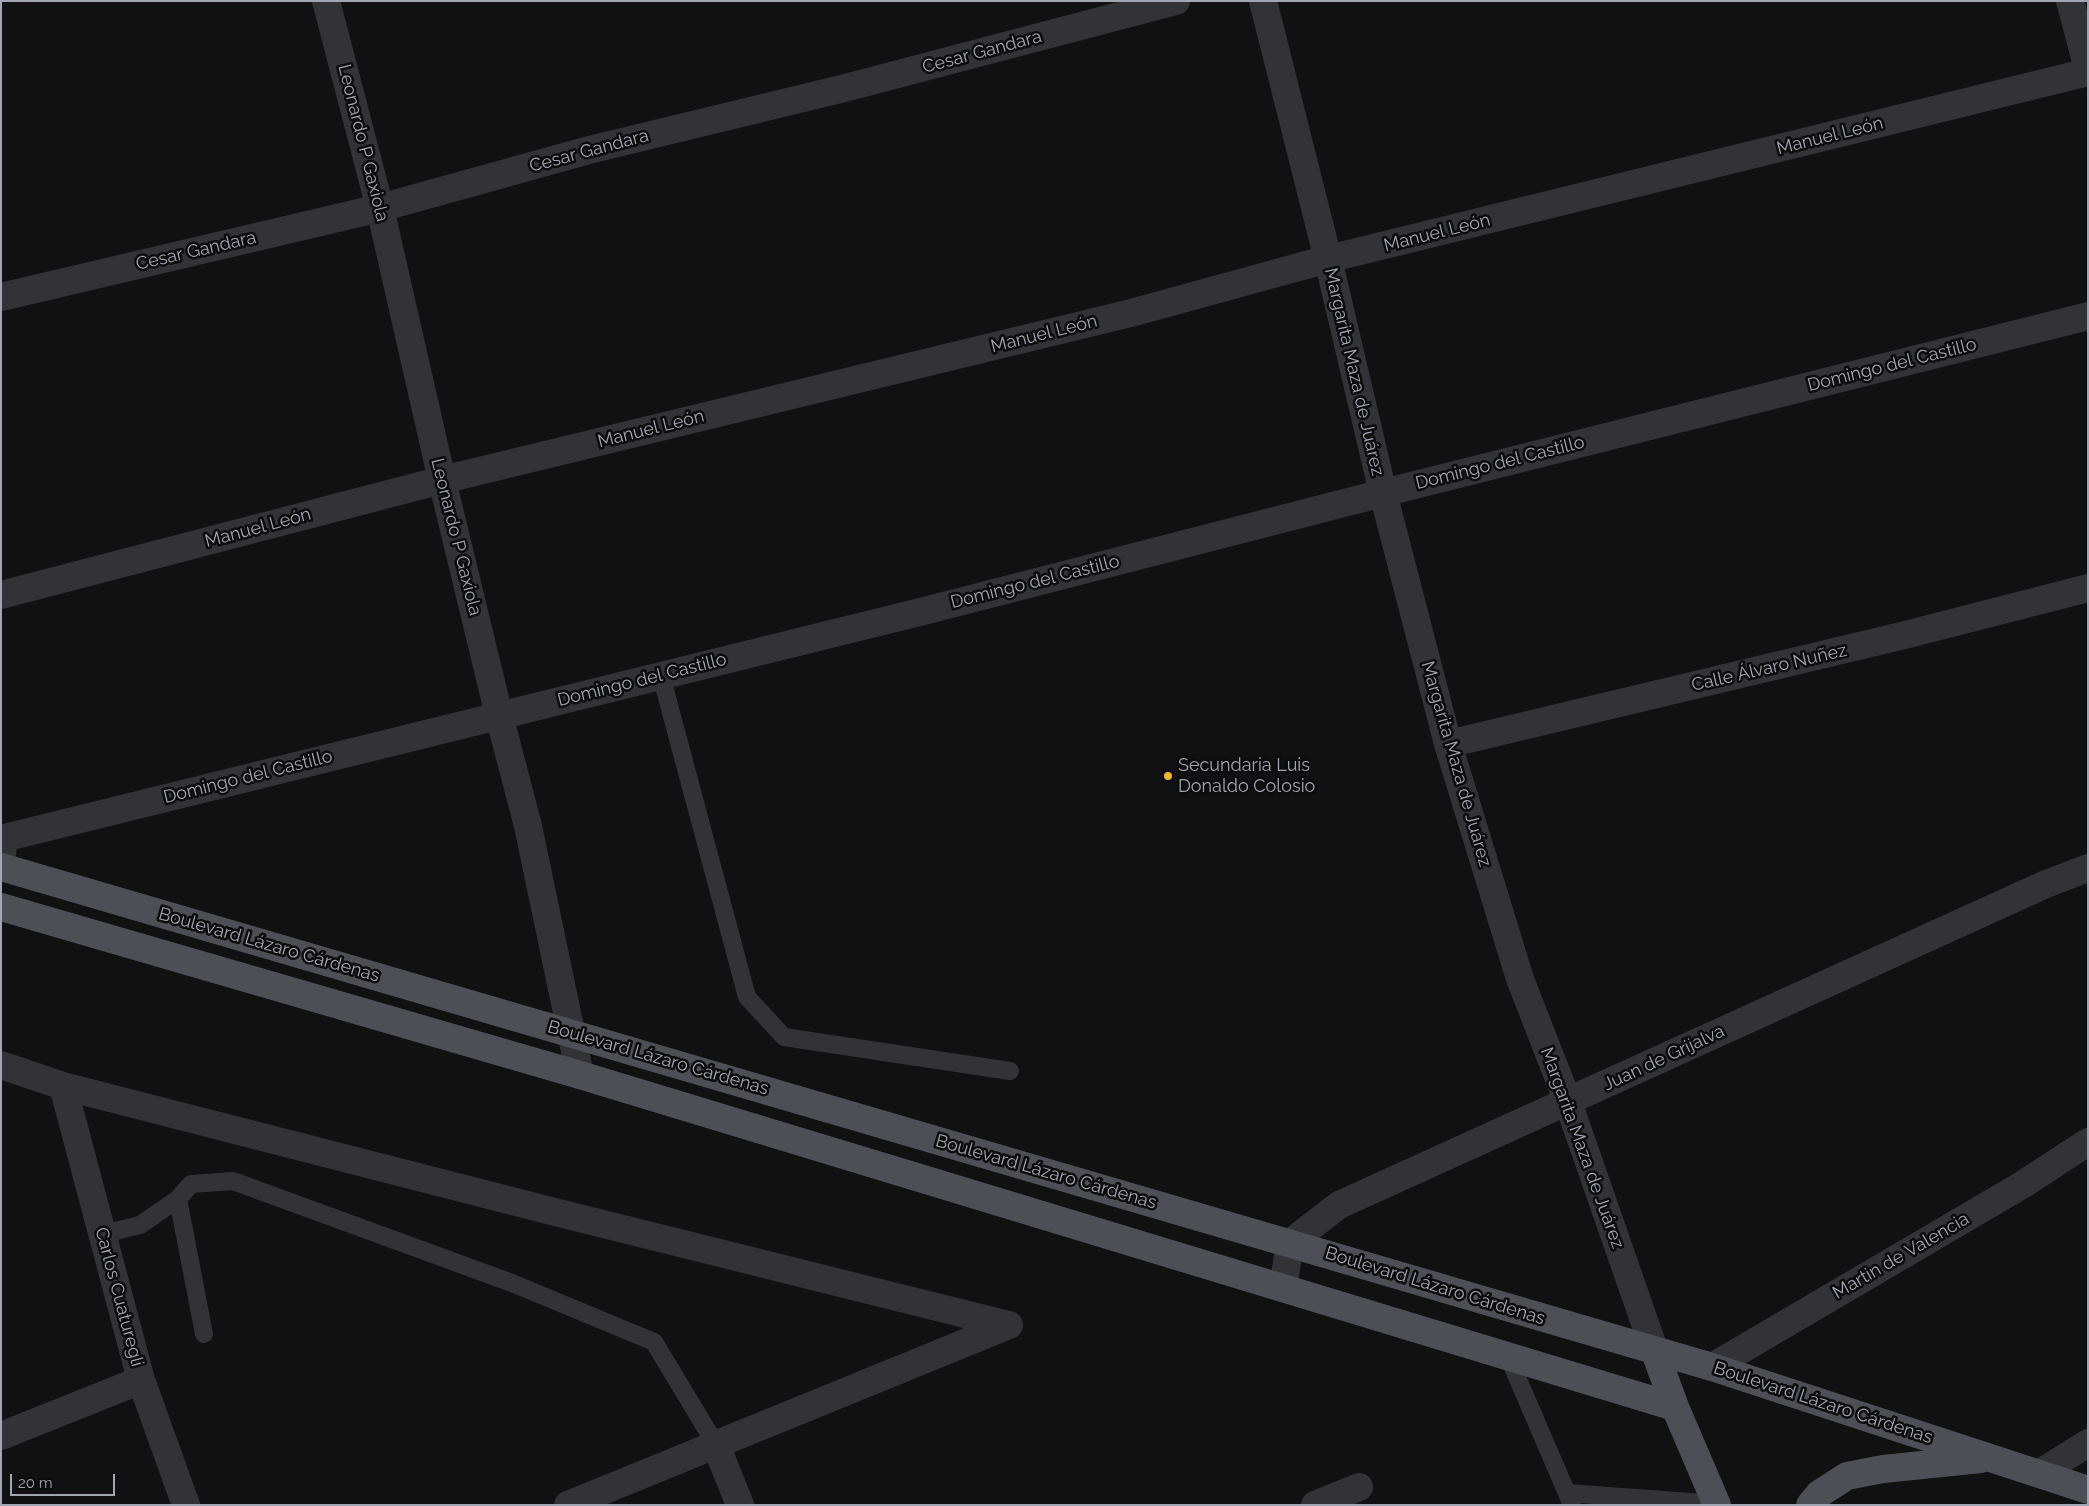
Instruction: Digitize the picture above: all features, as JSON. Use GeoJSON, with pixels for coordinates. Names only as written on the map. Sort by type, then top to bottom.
{"type":"FeatureCollection","features":[{"type":"Feature","properties":{"kind":"main road","name":"Boulevard Lázaro Cárdenas"},"geometry":{"type":"LineString","coordinates":[[1,867],[1290,1243],[1655,1352],[1712,1367],[2088,1490]]}},
{"type":"Feature","properties":{"kind":"main road"},"geometry":{"type":"LineString","coordinates":[[1,907],[580,1075],[1675,1407]]}},
{"type":"Feature","properties":{"kind":"main road","name":"Margarita Maza de Juárez"},"geometry":{"type":"LineString","coordinates":[[1655,1352],[1675,1407],[1717,1504]]}},
{"type":"Feature","properties":{"kind":"main road"},"geometry":{"type":"LineString","coordinates":[[1810,1505],[1819,1494],[1846,1476],[1883,1469],[1992,1458]]}},
{"type":"Feature","properties":{"kind":"street","name":"Leonardo P Gaxiola"},"geometry":{"type":"LineString","coordinates":[[326,1],[380,208],[498,715],[528,826],[580,1075]]}},
{"type":"Feature","properties":{"kind":"street","name":"Cesar Gandara"},"geometry":{"type":"LineString","coordinates":[[1,297],[380,208],[589,150],[845,88],[1176,1]]}},
{"type":"Feature","properties":{"kind":"street","name":"Margarita Maza de Juárez"},"geometry":{"type":"LineString","coordinates":[[1263,1],[1328,260],[1382,492],[1448,744],[1520,979],[1568,1102],[1655,1352]]}},
{"type":"Feature","properties":{"kind":"street"},"geometry":{"type":"LineString","coordinates":[[2070,1],[2088,71]]}},
{"type":"Feature","properties":{"kind":"street","name":"Manuel León"},"geometry":{"type":"LineString","coordinates":[[1,595],[442,480],[1131,313],[1328,260],[2088,71]]}},
{"type":"Feature","properties":{"kind":"street","name":"Domingo del Castillo"},"geometry":{"type":"LineString","coordinates":[[2,843],[498,715],[920,612],[1382,492],[2088,316]]}},
{"type":"Feature","properties":{"kind":"street","name":"Calle Álvaro Nuñez"},"geometry":{"type":"LineString","coordinates":[[1448,744],[1905,635],[2088,588]]}},
{"type":"Feature","properties":{"kind":"street","name":"Juan de Grijalva"},"geometry":{"type":"LineString","coordinates":[[1290,1243],[1339,1205],[2046,884],[2088,868]]}},
{"type":"Feature","properties":{"kind":"street"},"geometry":{"type":"LineString","coordinates":[[1,1065],[63,1086],[551,1211],[1009,1325],[568,1505]]}},
{"type":"Feature","properties":{"kind":"street","name":"Carlos Cuaturegli"},"geometry":{"type":"LineString","coordinates":[[63,1086],[141,1380],[186,1505]]}},
{"type":"Feature","properties":{"kind":"street","name":"Martin de Valencia"},"geometry":{"type":"LineString","coordinates":[[1712,1367],[2022,1185],[2088,1142]]}},
{"type":"Feature","properties":{"kind":"street"},"geometry":{"type":"LineString","coordinates":[[1283,1288],[1290,1243]]}},
{"type":"Feature","properties":{"kind":"street"},"geometry":{"type":"LineString","coordinates":[[1,1436],[141,1380]]}},
{"type":"Feature","properties":{"kind":"street"},"geometry":{"type":"LineString","coordinates":[[2040,1474],[2088,1443]]}},
{"type":"Feature","properties":{"kind":"street"},"geometry":{"type":"LineString","coordinates":[[716,1445],[740,1505]]}},
{"type":"Feature","properties":{"kind":"street"},"geometry":{"type":"LineString","coordinates":[[1315,1505],[1359,1487]]}},
{"type":"Feature","properties":{"kind":"lane"},"geometry":{"type":"LineString","coordinates":[[661,676],[747,998],[784,1038],[1010,1071]]}},
{"type":"Feature","properties":{"kind":"lane"},"geometry":{"type":"LineString","coordinates":[[102,1234],[140,1225],[178,1199],[190,1184],[233,1181],[512,1283],[654,1342],[716,1445]]}},
{"type":"Feature","properties":{"kind":"lane"},"geometry":{"type":"LineString","coordinates":[[178,1199],[204,1334]]}},
{"type":"Feature","properties":{"kind":"lane"},"geometry":{"type":"LineString","coordinates":[[1508,1356],[1570,1499],[1717,1504]]}},
{"type":"Feature","properties":{"kind":"place","name":"Secundaria Luis Donaldo Colosio"},"geometry":{"type":"Point","coordinates":[1168,776]}}]}
